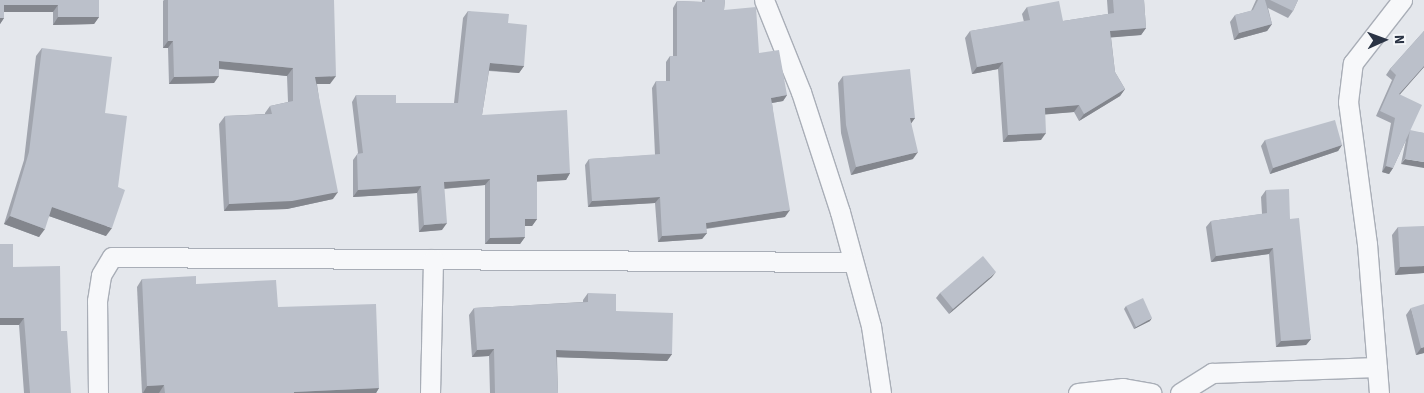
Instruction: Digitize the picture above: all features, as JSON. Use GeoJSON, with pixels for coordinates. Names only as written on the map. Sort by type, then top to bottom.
{"type":"FeatureCollection","features":[{"type":"Feature","properties":{"kind":"street"},"geometry":{"type":"LineString","coordinates":[[764,0],[801,92],[854,262],[871,326],[881,393]]}},
{"type":"Feature","properties":{"kind":"street"},"geometry":{"type":"LineString","coordinates":[[1379,393],[1367,244],[1348,102],[1352,63],[1402,0]]}},
{"type":"Feature","properties":{"kind":"street"},"geometry":{"type":"LineString","coordinates":[[98,393],[97,300],[101,275],[112,257],[854,262]]}},
{"type":"Feature","properties":{"kind":"street"},"geometry":{"type":"LineString","coordinates":[[430,393],[433,259]]}},
{"type":"Feature","properties":{"kind":"street"},"geometry":{"type":"LineString","coordinates":[[1180,393],[1212,373],[1377,366]]}},
{"type":"Feature","properties":{"kind":"street"},"geometry":{"type":"LineString","coordinates":[[1078,393],[1123,388],[1152,393]]}},
{"type":"Feature","properties":{"kind":"building"},"geometry":{"type":"Polygon","coordinates":[[[0,0],[99,0],[99,17],[58,17],[58,5],[4,5],[4,18],[0,18],[0,0]]]}},
{"type":"Feature","properties":{"kind":"building"},"geometry":{"type":"Polygon","coordinates":[[[168,0],[334,0],[336,76],[315,77],[338,192],[292,201],[229,204],[225,116],[272,114],[270,106],[293,101],[293,68],[219,61],[219,76],[174,77],[173,41],[168,41],[168,0]]]}},
{"type":"Feature","properties":{"kind":"building"},"geometry":{"type":"Polygon","coordinates":[[[705,0],[725,0],[724,10],[756,7],[759,53],[779,50],[787,95],[771,98],[790,210],[706,223],[707,233],[662,236],[660,197],[592,201],[589,159],[660,154],[656,81],[670,81],[670,56],[677,56],[677,1],[705,2],[705,0]]]}},
{"type":"Feature","properties":{"kind":"building"},"geometry":{"type":"Polygon","coordinates":[[[1113,0],[1144,0],[1146,28],[1110,31],[1115,72],[1125,89],[1084,114],[1079,105],[1045,108],[1046,133],[1008,135],[1003,62],[977,67],[970,31],[1030,20],[1027,7],[1059,1],[1063,21],[1114,13],[1113,0]]]}},
{"type":"Feature","properties":{"kind":"building"},"geometry":{"type":"Polygon","coordinates":[[[1258,0],[1265,0],[1272,24],[1239,33],[1235,15],[1253,10],[1258,0]]]}},
{"type":"Feature","properties":{"kind":"building"},"geometry":{"type":"Polygon","coordinates":[[[1270,0],[1298,0],[1293,11],[1270,0]]]}},
{"type":"Feature","properties":{"kind":"building"},"geometry":{"type":"Polygon","coordinates":[[[468,11],[509,14],[508,23],[527,25],[524,66],[490,63],[482,115],[567,110],[570,173],[537,175],[537,219],[525,219],[525,237],[490,238],[490,179],[444,182],[447,223],[424,225],[421,186],[358,190],[357,154],[363,153],[356,95],[396,95],[396,103],[458,103],[468,11]]]}},
{"type":"Feature","properties":{"kind":"building"},"geometry":{"type":"Polygon","coordinates":[[[1424,31],[1424,66],[1399,94],[1422,105],[1393,168],[1386,166],[1395,118],[1380,111],[1396,75],[1390,69],[1424,31]]]}},
{"type":"Feature","properties":{"kind":"building"},"geometry":{"type":"Polygon","coordinates":[[[42,48],[112,57],[105,113],[127,116],[118,187],[125,190],[112,228],[52,207],[45,229],[10,216],[29,152],[42,48]]]}},
{"type":"Feature","properties":{"kind":"building"},"geometry":{"type":"Polygon","coordinates":[[[910,69],[915,118],[910,118],[918,152],[856,167],[846,125],[843,76],[910,69]]]}},
{"type":"Feature","properties":{"kind":"building"},"geometry":{"type":"Polygon","coordinates":[[[1335,120],[1342,145],[1273,168],[1265,140],[1335,120]]]}},
{"type":"Feature","properties":{"kind":"building"},"geometry":{"type":"Polygon","coordinates":[[[1410,130],[1424,133],[1424,162],[1405,159],[1410,130]]]}},
{"type":"Feature","properties":{"kind":"building"},"geometry":{"type":"Polygon","coordinates":[[[1289,189],[1290,219],[1299,218],[1311,339],[1281,341],[1273,248],[1216,256],[1211,221],[1267,213],[1266,190],[1289,189]]]}},
{"type":"Feature","properties":{"kind":"building"},"geometry":{"type":"Polygon","coordinates":[[[1424,226],[1424,266],[1400,267],[1398,227],[1424,226]]]}},
{"type":"Feature","properties":{"kind":"building"},"geometry":{"type":"Polygon","coordinates":[[[0,244],[13,244],[13,267],[60,266],[61,331],[67,331],[71,393],[30,393],[24,318],[0,318],[0,244]]]}},
{"type":"Feature","properties":{"kind":"building"},"geometry":{"type":"Polygon","coordinates":[[[983,256],[996,272],[953,309],[940,293],[983,256]]]}},
{"type":"Feature","properties":{"kind":"building"},"geometry":{"type":"Polygon","coordinates":[[[196,276],[196,284],[276,280],[278,307],[376,304],[379,388],[294,393],[165,393],[164,385],[147,386],[142,279],[196,276]]]}},
{"type":"Feature","properties":{"kind":"building"},"geometry":{"type":"Polygon","coordinates":[[[588,293],[616,294],[616,311],[673,313],[672,354],[556,350],[558,393],[495,393],[494,349],[477,350],[474,308],[588,302],[588,293]]]}},
{"type":"Feature","properties":{"kind":"building"},"geometry":{"type":"Polygon","coordinates":[[[1143,298],[1152,318],[1136,327],[1126,306],[1143,298]]]}},
{"type":"Feature","properties":{"kind":"building"},"geometry":{"type":"Polygon","coordinates":[[[1424,304],[1424,347],[1421,348],[1411,308],[1424,304]]]}}]}
